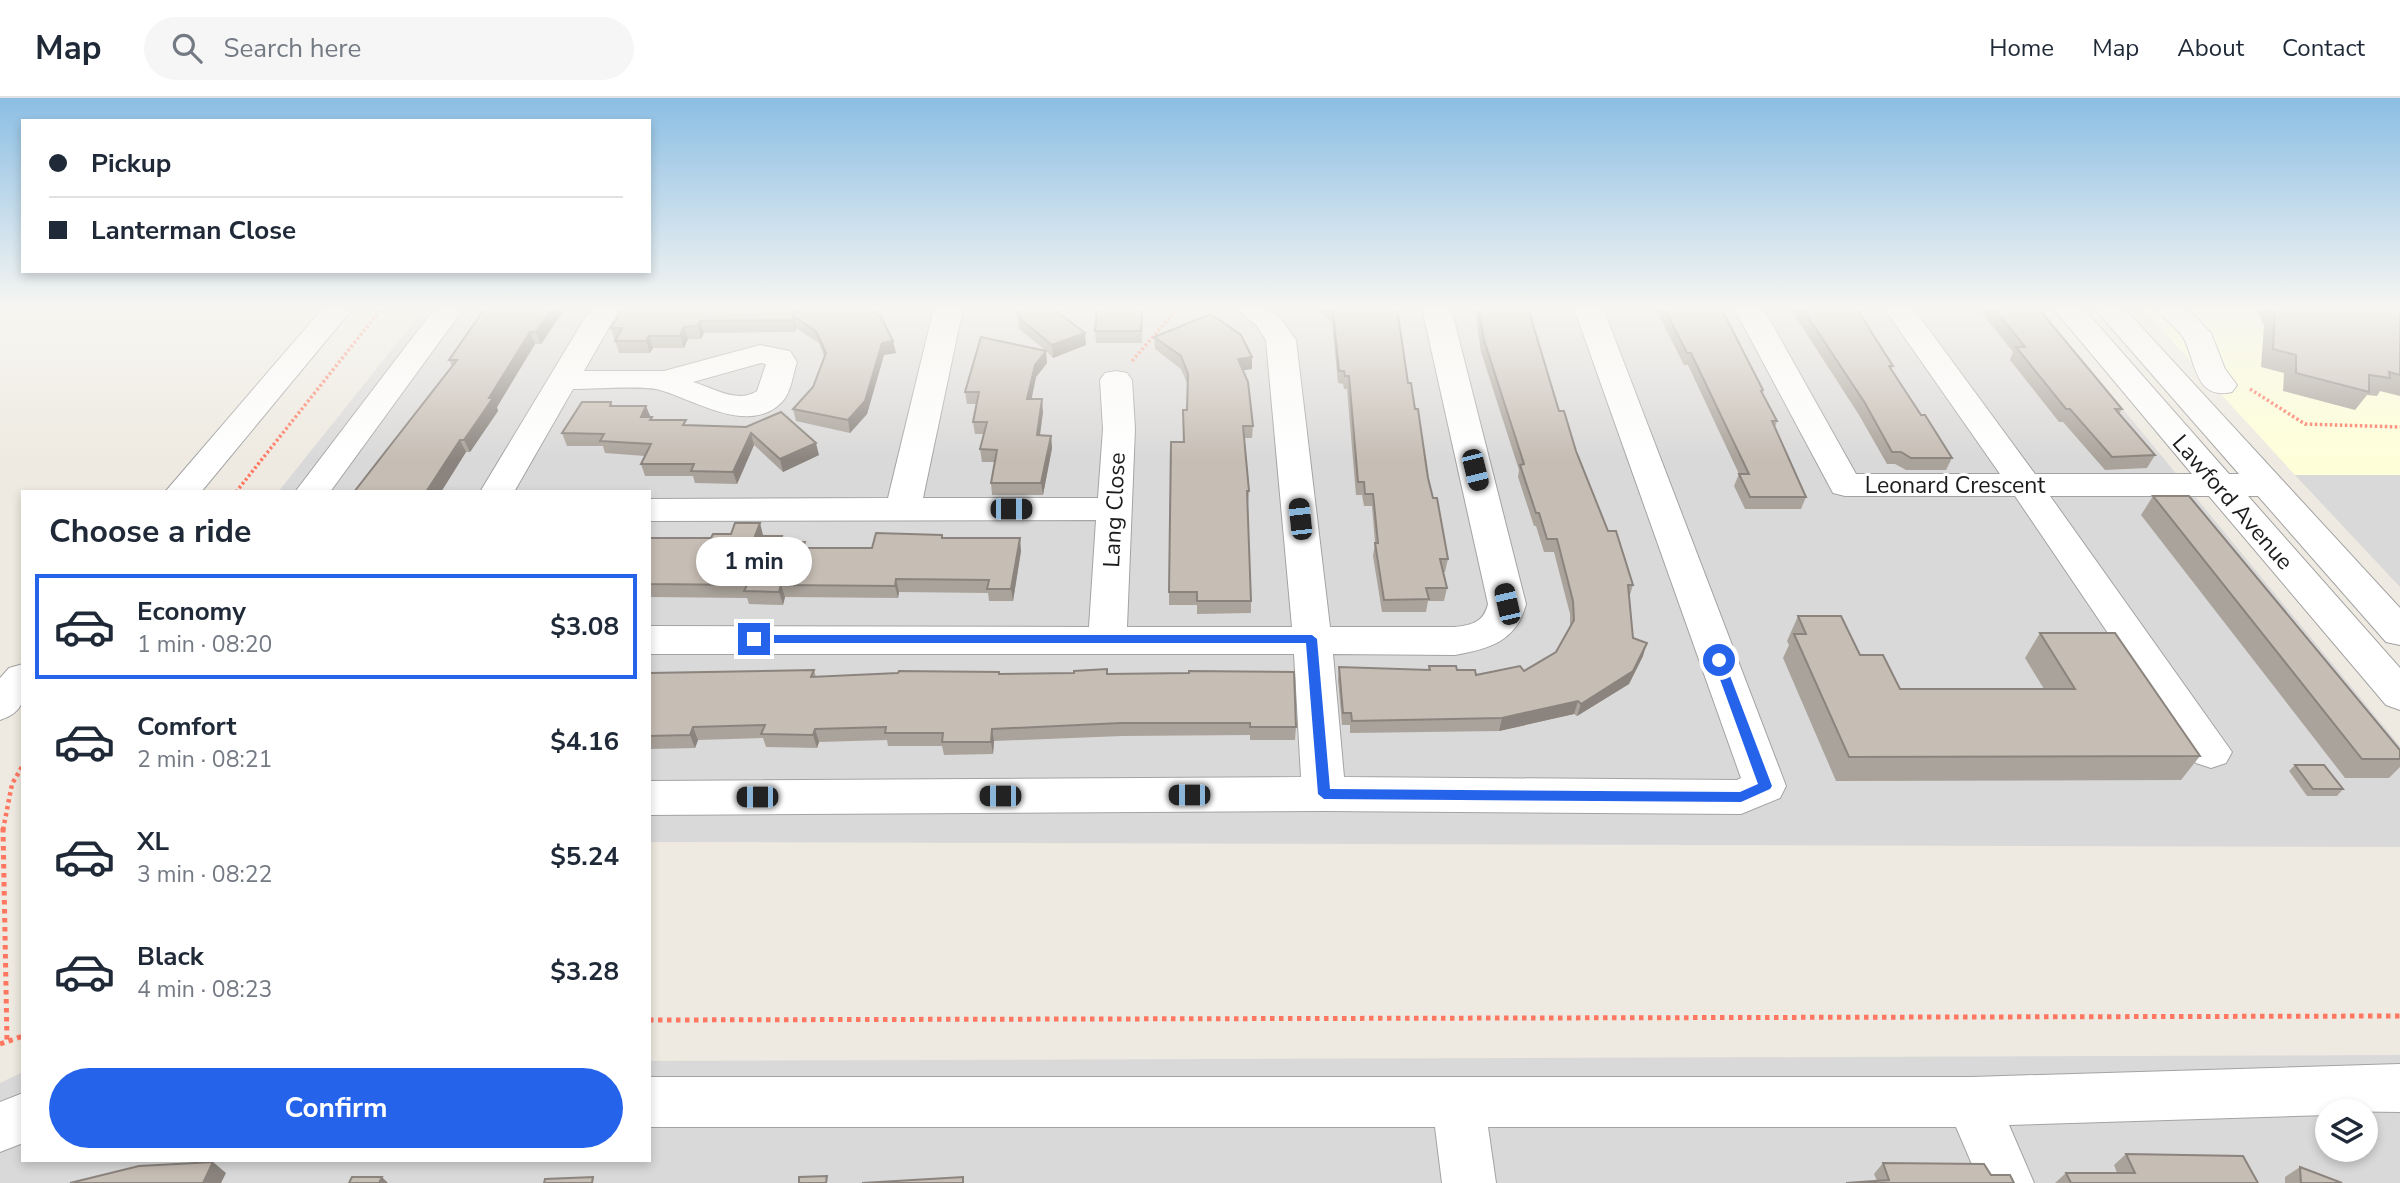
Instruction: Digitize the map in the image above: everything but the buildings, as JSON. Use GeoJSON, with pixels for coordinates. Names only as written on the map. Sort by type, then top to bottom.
{"type":"FeatureCollection","features":[{"type":"Feature","properties":{"kind":"street"},"geometry":{"type":"LineString","coordinates":[[184,490],[296,359]]}},
{"type":"Feature","properties":{"kind":"street"},"geometry":{"type":"LineString","coordinates":[[314,490],[413,359]]}},
{"type":"Feature","properties":{"kind":"street"},"geometry":{"type":"LineString","coordinates":[[499,490],[576,359]]}},
{"type":"Feature","properties":{"kind":"street"},"geometry":{"type":"LineString","coordinates":[[903,509],[938,359]]}},
{"type":"Feature","properties":{"kind":"street"},"geometry":{"type":"LineString","coordinates":[[1283,359],[1312,639],[1324,794]]}},
{"type":"Feature","properties":{"kind":"street"},"geometry":{"type":"LineString","coordinates":[[651,639],[1455,640],[1487,634],[1498,627],[1505,616],[1507,604],[1448,359]]}},
{"type":"Feature","properties":{"kind":"street"},"geometry":{"type":"LineString","coordinates":[[651,798],[1324,794],[1741,797],[1765,786],[1606,359]]}},
{"type":"Feature","properties":{"kind":"street","name":"Leonard Crescent"},"geometry":{"type":"LineString","coordinates":[[1775,359],[1845,485],[2266,485]]}},
{"type":"Feature","properties":{"kind":"street"},"geometry":{"type":"LineString","coordinates":[[1934,359],[2211,752]]}},
{"type":"Feature","properties":{"kind":"street","name":"Lawford Avenue"},"geometry":{"type":"LineString","coordinates":[[2110,359],[2400,695]]}},
{"type":"Feature","properties":{"kind":"street","name":"Lawford Avenue"},"geometry":{"type":"LineString","coordinates":[[2153,359],[2400,632]]}},
{"type":"Feature","properties":{"kind":"street"},"geometry":{"type":"LineString","coordinates":[[2205,359],[2210,371],[2232,384]]}},
{"type":"Feature","properties":{"kind":"street"},"geometry":{"type":"LineString","coordinates":[[563,380],[665,380]]}},
{"type":"Feature","properties":{"kind":"street","name":"Lang Close"},"geometry":{"type":"LineString","coordinates":[[1107,639],[1119,429],[1116,380]]}},
{"type":"Feature","properties":{"kind":"street"},"geometry":{"type":"LineString","coordinates":[[651,510],[1115,509]]}},
{"type":"Feature","properties":{"kind":"street"},"geometry":{"type":"LineString","coordinates":[[0,705],[21,680]]}},
{"type":"Feature","properties":{"kind":"street"},"geometry":{"type":"LineString","coordinates":[[651,1102],[1972,1102],[2400,1088]]}},
{"type":"Feature","properties":{"kind":"street"},"geometry":{"type":"LineString","coordinates":[[1458,1101],[1469,1183]]}},
{"type":"Feature","properties":{"kind":"street"},"geometry":{"type":"LineString","coordinates":[[1972,1102],[2007,1183]]}},
{"type":"Feature","properties":{"kind":"street"},"geometry":{"type":"LineString","coordinates":[[0,1127],[21,1119]]}},
{"type":"Feature","properties":{"kind":"path"},"geometry":{"type":"LineString","coordinates":[[238,490],[342,359]]}},
{"type":"Feature","properties":{"kind":"path"},"geometry":{"type":"LineString","coordinates":[[1116,380],[1135,359]]}},
{"type":"Feature","properties":{"kind":"path"},"geometry":{"type":"LineString","coordinates":[[2232,384],[2305,424],[2400,427]]}},
{"type":"Feature","properties":{"kind":"path"},"geometry":{"type":"LineString","coordinates":[[21,768],[12,783],[3,822],[3,1042],[21,1037]]}},
{"type":"Feature","properties":{"kind":"path"},"geometry":{"type":"LineString","coordinates":[[651,1020],[2400,1016]]}},
{"type":"Feature","properties":{"kind":"shaded area"},"geometry":{"type":"Polygon","coordinates":[[[385,359],[2082,359],[2400,746],[2400,847],[651,842],[651,490],[280,490],[385,359]]]}},
{"type":"Feature","properties":{"kind":"shaded area"},"geometry":{"type":"Polygon","coordinates":[[[2188,359],[2400,359],[2400,475],[2295,475],[2188,359]]]}},
{"type":"Feature","properties":{"kind":"shaded area"},"geometry":{"type":"Polygon","coordinates":[[[2295,475],[2400,475],[2400,587],[2295,475]]]}},
{"type":"Feature","properties":{"kind":"shaded area"},"geometry":{"type":"Polygon","coordinates":[[[2400,1055],[2400,1183],[0,1183],[0,1083],[21,1073],[21,1162],[651,1162],[651,1061],[2400,1055]]]}},
{"type":"Feature","properties":{"kind":"route"},"geometry":{"type":"LineString","coordinates":[[754,639],[1312,639],[1324,794],[1741,797],[1765,786],[1719,660]]}}]}
